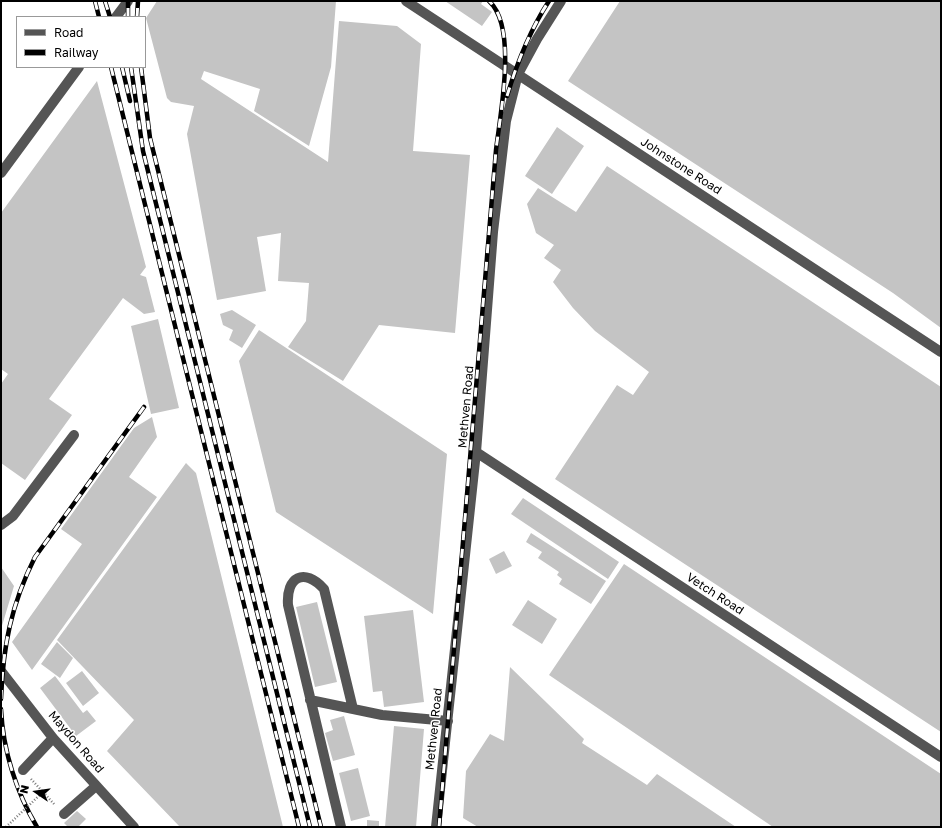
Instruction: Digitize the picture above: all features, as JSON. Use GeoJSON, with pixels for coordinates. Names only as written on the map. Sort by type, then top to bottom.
{"type":"FeatureCollection","features":[{"type":"Feature","properties":{"kind":"street"},"geometry":{"type":"LineString","coordinates":[[117,16],[128,1]]}},
{"type":"Feature","properties":{"kind":"street","name":"Johnstone Road"},"geometry":{"type":"LineString","coordinates":[[406,1],[941,352]]}},
{"type":"Feature","properties":{"kind":"street","name":"Methven Road"},"geometry":{"type":"LineString","coordinates":[[439,825],[448,721],[476,452],[493,232],[506,121],[518,74],[537,39],[561,1]]}},
{"type":"Feature","properties":{"kind":"street"},"geometry":{"type":"LineString","coordinates":[[1,174],[78,68]]}},
{"type":"Feature","properties":{"kind":"street"},"geometry":{"type":"LineString","coordinates":[[1,525],[13,516],[74,435]]}},
{"type":"Feature","properties":{"kind":"street","name":"Vetch Road"},"geometry":{"type":"LineString","coordinates":[[476,452],[941,757]]}},
{"type":"Feature","properties":{"kind":"street"},"geometry":{"type":"LineString","coordinates":[[342,827],[310,700],[288,596],[291,584],[296,578],[313,578],[324,589],[353,709]]}},
{"type":"Feature","properties":{"kind":"street","name":"Maydon Road"},"geometry":{"type":"LineString","coordinates":[[1,671],[53,738],[134,827]]}},
{"type":"Feature","properties":{"kind":"street"},"geometry":{"type":"LineString","coordinates":[[310,700],[393,717],[448,721]]}},
{"type":"Feature","properties":{"kind":"street"},"geometry":{"type":"LineString","coordinates":[[23,770],[53,738]]}},
{"type":"Feature","properties":{"kind":"street"},"geometry":{"type":"LineString","coordinates":[[64,814],[96,786]]}},
{"type":"Feature","properties":{"kind":"path"},"geometry":{"type":"LineString","coordinates":[[6,827],[43,792]]}},
{"type":"Feature","properties":{"kind":"building"},"geometry":{"type":"Polygon","coordinates":[[[157,1],[336,1],[331,67],[309,146],[254,111],[260,89],[204,71],[201,79],[328,162],[339,21],[397,26],[421,44],[413,151],[470,155],[455,333],[379,325],[343,381],[288,347],[306,321],[309,283],[278,281],[281,233],[257,237],[266,291],[217,300],[187,134],[194,106],[171,102],[167,98],[146,18],[157,1]]]}},
{"type":"Feature","properties":{"kind":"building"},"geometry":{"type":"Polygon","coordinates":[[[445,1],[483,1],[481,4],[492,12],[482,26],[445,1]]]}},
{"type":"Feature","properties":{"kind":"building"},"geometry":{"type":"Polygon","coordinates":[[[620,1],[941,1],[941,328],[893,293],[568,81],[620,1]]]}},
{"type":"Feature","properties":{"kind":"building"},"geometry":{"type":"Polygon","coordinates":[[[97,81],[146,267],[140,275],[146,277],[155,312],[144,314],[123,298],[49,399],[72,415],[25,480],[1,463],[1,384],[8,374],[1,369],[1,213],[97,81]]]}},
{"type":"Feature","properties":{"kind":"building"},"geometry":{"type":"Polygon","coordinates":[[[557,127],[584,146],[552,194],[525,176],[557,127]]]}},
{"type":"Feature","properties":{"kind":"building"},"geometry":{"type":"Polygon","coordinates":[[[607,166],[941,387],[941,732],[555,479],[617,385],[633,395],[649,372],[595,331],[573,308],[553,282],[561,270],[544,258],[554,245],[536,233],[527,204],[538,188],[576,212],[607,166]]]}},
{"type":"Feature","properties":{"kind":"building"},"geometry":{"type":"Polygon","coordinates":[[[232,310],[256,325],[242,348],[229,340],[233,330],[223,325],[220,314],[232,310]]]}},
{"type":"Feature","properties":{"kind":"building"},"geometry":{"type":"Polygon","coordinates":[[[158,319],[179,408],[151,414],[131,326],[158,319]]]}},
{"type":"Feature","properties":{"kind":"building"},"geometry":{"type":"Polygon","coordinates":[[[259,330],[447,454],[433,614],[276,512],[239,361],[259,330]]]}},
{"type":"Feature","properties":{"kind":"building"},"geometry":{"type":"Polygon","coordinates":[[[152,417],[157,437],[129,477],[157,497],[32,670],[12,642],[82,544],[61,529],[134,428],[152,417]]]}},
{"type":"Feature","properties":{"kind":"building"},"geometry":{"type":"Polygon","coordinates":[[[186,463],[196,473],[283,827],[180,827],[107,751],[134,720],[57,640],[186,463]]]}},
{"type":"Feature","properties":{"kind":"building"},"geometry":{"type":"Polygon","coordinates":[[[523,498],[619,562],[608,579],[511,514],[523,498]]]}},
{"type":"Feature","properties":{"kind":"building"},"geometry":{"type":"Polygon","coordinates":[[[531,533],[606,581],[591,604],[559,584],[562,579],[557,575],[559,572],[538,558],[542,552],[526,542],[531,533]]]}},
{"type":"Feature","properties":{"kind":"building"},"geometry":{"type":"Polygon","coordinates":[[[504,551],[512,566],[496,574],[489,559],[504,551]]]}},
{"type":"Feature","properties":{"kind":"building"},"geometry":{"type":"Polygon","coordinates":[[[624,564],[941,774],[941,827],[773,827],[549,675],[624,564]]]}},
{"type":"Feature","properties":{"kind":"building"},"geometry":{"type":"Polygon","coordinates":[[[1,567],[14,586],[1,629],[1,567]]]}},
{"type":"Feature","properties":{"kind":"building"},"geometry":{"type":"Polygon","coordinates":[[[528,600],[557,619],[542,644],[512,625],[528,600]]]}},
{"type":"Feature","properties":{"kind":"building"},"geometry":{"type":"Polygon","coordinates":[[[317,602],[337,682],[315,687],[296,607],[317,602]]]}},
{"type":"Feature","properties":{"kind":"building"},"geometry":{"type":"Polygon","coordinates":[[[413,610],[424,702],[384,707],[382,691],[373,692],[364,616],[413,610]]]}},
{"type":"Feature","properties":{"kind":"building"},"geometry":{"type":"Polygon","coordinates":[[[57,642],[73,658],[60,678],[41,664],[57,642]]]}},
{"type":"Feature","properties":{"kind":"building"},"geometry":{"type":"Polygon","coordinates":[[[510,667],[584,739],[582,743],[647,785],[657,774],[736,827],[478,827],[463,818],[466,771],[490,734],[504,741],[510,667]]]}},
{"type":"Feature","properties":{"kind":"building"},"geometry":{"type":"Polygon","coordinates":[[[82,671],[99,693],[83,706],[66,683],[82,671]]]}},
{"type":"Feature","properties":{"kind":"building"},"geometry":{"type":"Polygon","coordinates":[[[55,676],[83,713],[87,710],[96,721],[76,736],[40,688],[55,676]]]}},
{"type":"Feature","properties":{"kind":"building"},"geometry":{"type":"Polygon","coordinates":[[[344,716],[355,755],[333,761],[325,733],[333,730],[330,720],[344,716]]]}},
{"type":"Feature","properties":{"kind":"building"},"geometry":{"type":"Polygon","coordinates":[[[394,726],[424,729],[416,827],[385,827],[394,726]]]}},
{"type":"Feature","properties":{"kind":"building"},"geometry":{"type":"Polygon","coordinates":[[[358,768],[370,816],[351,821],[339,773],[358,768]]]}},
{"type":"Feature","properties":{"kind":"building"},"geometry":{"type":"Polygon","coordinates":[[[77,811],[86,819],[78,827],[68,827],[64,823],[77,811]]]}},
{"type":"Feature","properties":{"kind":"building"},"geometry":{"type":"Polygon","coordinates":[[[367,820],[379,821],[379,827],[367,827],[367,820]]]}},
{"type":"Feature","properties":{"kind":"railway"},"geometry":{"type":"LineString","coordinates":[[95,1],[99,16]]}},
{"type":"Feature","properties":{"kind":"railway"},"geometry":{"type":"LineString","coordinates":[[105,1],[110,16]]}},
{"type":"Feature","properties":{"kind":"railway"},"geometry":{"type":"LineString","coordinates":[[128,1],[128,16]]}},
{"type":"Feature","properties":{"kind":"railway"},"geometry":{"type":"LineString","coordinates":[[137,16],[138,1]]}},
{"type":"Feature","properties":{"kind":"railway"},"geometry":{"type":"LineString","coordinates":[[439,827],[496,150],[505,72],[503,30],[498,13],[489,1]]}},
{"type":"Feature","properties":{"kind":"railway"},"geometry":{"type":"LineString","coordinates":[[507,96],[525,47],[536,23],[549,1]]}},
{"type":"Feature","properties":{"kind":"railway"},"geometry":{"type":"LineString","coordinates":[[111,68],[299,827]]}},
{"type":"Feature","properties":{"kind":"railway"},"geometry":{"type":"LineString","coordinates":[[122,68],[130,101]]}},
{"type":"Feature","properties":{"kind":"railway"},"geometry":{"type":"LineString","coordinates":[[131,68],[143,151],[310,827]]}},
{"type":"Feature","properties":{"kind":"railway"},"geometry":{"type":"LineString","coordinates":[[141,68],[150,138],[321,827]]}},
{"type":"Feature","properties":{"kind":"railway"},"geometry":{"type":"LineString","coordinates":[[1,699],[6,643],[14,609],[35,557],[144,407]]}},
{"type":"Feature","properties":{"kind":"railway"},"geometry":{"type":"LineString","coordinates":[[1,709],[2,724],[12,770],[23,800],[37,827]]}}]}
